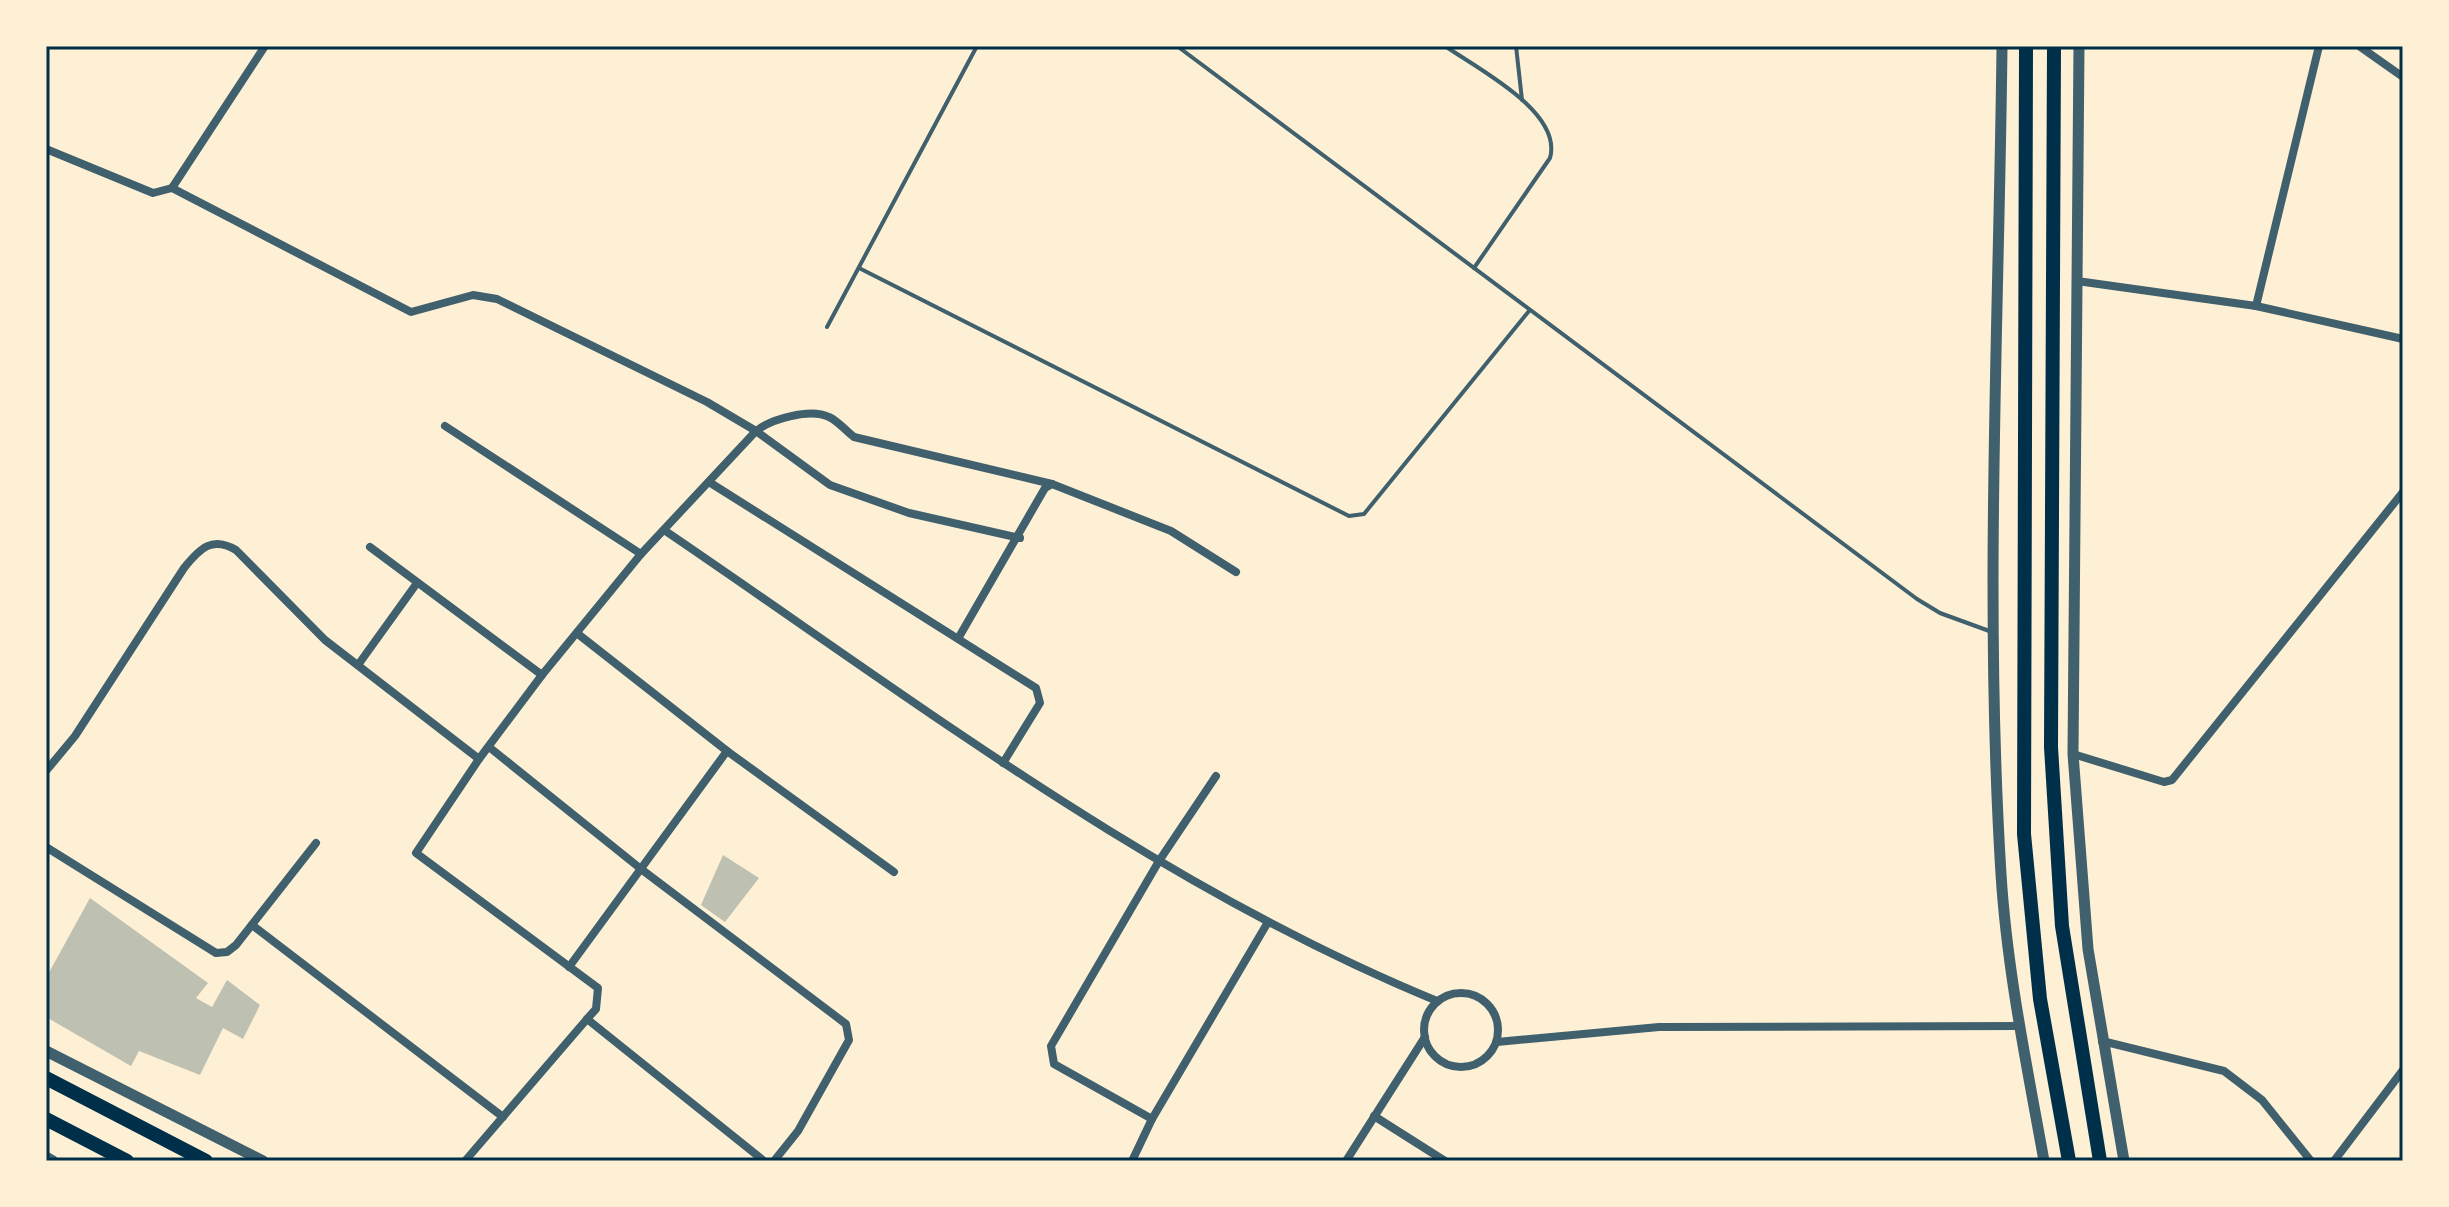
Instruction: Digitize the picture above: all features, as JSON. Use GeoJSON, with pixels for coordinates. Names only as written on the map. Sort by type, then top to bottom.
{"type":"FeatureCollection","features":[{"type":"Feature","properties":{"kind":"highway"},"geometry":{"type":"LineString","coordinates":[[2026,46],[2024,834],[2040,999],[2069,1161]]}},
{"type":"Feature","properties":{"kind":"highway"},"geometry":{"type":"LineString","coordinates":[[2054,46],[2051,747],[2062,926],[2100,1161]]}},
{"type":"Feature","properties":{"kind":"highway"},"geometry":{"type":"LineString","coordinates":[[46,1078],[206,1161]]}},
{"type":"Feature","properties":{"kind":"highway"},"geometry":{"type":"LineString","coordinates":[[46,1119],[127,1161]]}},
{"type":"Feature","properties":{"kind":"street"},"geometry":{"type":"LineString","coordinates":[[46,149],[153,193],[172,188],[265,46]]}},
{"type":"Feature","properties":{"kind":"street"},"geometry":{"type":"LineString","coordinates":[[2002,46],[1995,633],[2001,876],[2019,1026],[2044,1161]]}},
{"type":"Feature","properties":{"kind":"street"},"geometry":{"type":"LineString","coordinates":[[2079,46],[2073,754],[2088,949],[2124,1161]]}},
{"type":"Feature","properties":{"kind":"street"},"geometry":{"type":"LineString","coordinates":[[2256,306],[2319,46]]}},
{"type":"Feature","properties":{"kind":"street"},"geometry":{"type":"LineString","coordinates":[[2359,46],[2403,77]]}},
{"type":"Feature","properties":{"kind":"street"},"geometry":{"type":"LineString","coordinates":[[172,188],[411,312],[473,295],[497,299],[707,402],[756,431],[830,485],[909,513],[1020,538]]}},
{"type":"Feature","properties":{"kind":"street"},"geometry":{"type":"LineString","coordinates":[[2077,281],[2256,306],[2403,339]]}},
{"type":"Feature","properties":{"kind":"street"},"geometry":{"type":"LineString","coordinates":[[465,1161],[596,1009],[598,988],[416,853],[479,759],[542,675],[641,554],[756,431],[771,422],[820,414],[828,416],[854,437],[1052,484],[1158,525],[1236,572]]}},
{"type":"Feature","properties":{"kind":"street"},"geometry":{"type":"LineString","coordinates":[[445,426],[641,554]]}},
{"type":"Feature","properties":{"kind":"street"},"geometry":{"type":"LineString","coordinates":[[709,482],[1036,688],[1041,696],[1040,703],[1003,763]]}},
{"type":"Feature","properties":{"kind":"street"},"geometry":{"type":"LineString","coordinates":[[959,637],[1020,538],[1045,488],[1052,484]]}},
{"type":"Feature","properties":{"kind":"street"},"geometry":{"type":"LineString","coordinates":[[2073,754],[2164,782],[2172,780],[2403,492]]}},
{"type":"Feature","properties":{"kind":"street"},"geometry":{"type":"LineString","coordinates":[[664,530],[1003,763],[1159,861],[1372,975],[1437,1001]]}},
{"type":"Feature","properties":{"kind":"street"},"geometry":{"type":"LineString","coordinates":[[46,771],[75,736],[184,568],[198,550],[209,543],[224,543],[236,550],[325,640],[479,759]]}},
{"type":"Feature","properties":{"kind":"street"},"geometry":{"type":"LineString","coordinates":[[370,547],[542,675]]}},
{"type":"Feature","properties":{"kind":"street"},"geometry":{"type":"LineString","coordinates":[[358,665],[417,583]]}},
{"type":"Feature","properties":{"kind":"street"},"geometry":{"type":"LineString","coordinates":[[578,634],[727,751],[894,872]]}},
{"type":"Feature","properties":{"kind":"street"},"geometry":{"type":"LineString","coordinates":[[489,747],[641,869],[837,1017],[850,1032],[849,1040],[798,1131],[774,1161]]}},
{"type":"Feature","properties":{"kind":"street"},"geometry":{"type":"LineString","coordinates":[[569,967],[727,751]]}},
{"type":"Feature","properties":{"kind":"street"},"geometry":{"type":"LineString","coordinates":[[1152,1119],[1054,1064],[1050,1055],[1051,1046],[1159,861],[1216,776]]}},
{"type":"Feature","properties":{"kind":"street"},"geometry":{"type":"LineString","coordinates":[[46,847],[216,953],[227,952],[236,945],[316,843]]}},
{"type":"Feature","properties":{"kind":"street"},"geometry":{"type":"LineString","coordinates":[[1132,1161],[1152,1119],[1268,922]]}},
{"type":"Feature","properties":{"kind":"street"},"geometry":{"type":"LineString","coordinates":[[252,925],[503,1117]]}},
{"type":"Feature","properties":{"kind":"street"},"geometry":{"type":"LineString","coordinates":[[1459,992],[1482,999],[1497,1018],[1497,1042],[1482,1061],[1458,1067],[1436,1058],[1425,1037],[1424,1024],[1437,1001],[1459,992]]}},
{"type":"Feature","properties":{"kind":"street"},"geometry":{"type":"LineString","coordinates":[[587,1019],[764,1161]]}},
{"type":"Feature","properties":{"kind":"street"},"geometry":{"type":"LineString","coordinates":[[1497,1042],[1659,1027],[2019,1026]]}},
{"type":"Feature","properties":{"kind":"street"},"geometry":{"type":"LineString","coordinates":[[1346,1161],[1425,1037]]}},
{"type":"Feature","properties":{"kind":"street"},"geometry":{"type":"LineString","coordinates":[[2102,1041],[2224,1071],[2262,1100],[2311,1161]]}},
{"type":"Feature","properties":{"kind":"street"},"geometry":{"type":"LineString","coordinates":[[46,1051],[263,1161]]}},
{"type":"Feature","properties":{"kind":"street"},"geometry":{"type":"LineString","coordinates":[[2334,1161],[2403,1070]]}},
{"type":"Feature","properties":{"kind":"street"},"geometry":{"type":"LineString","coordinates":[[1374,1116],[1445,1161]]}},
{"type":"Feature","properties":{"kind":"street"},"geometry":{"type":"LineString","coordinates":[[46,1157],[53,1161]]}},
{"type":"Feature","properties":{"kind":"lane"},"geometry":{"type":"LineString","coordinates":[[827,327],[977,46]]}},
{"type":"Feature","properties":{"kind":"lane"},"geometry":{"type":"LineString","coordinates":[[1177,46],[1917,599],[1940,613],[1995,633]]}},
{"type":"Feature","properties":{"kind":"lane"},"geometry":{"type":"LineString","coordinates":[[1445,46],[1522,100],[1552,135],[1550,158],[1474,268]]}},
{"type":"Feature","properties":{"kind":"lane"},"geometry":{"type":"LineString","coordinates":[[1516,46],[1522,100]]}},
{"type":"Feature","properties":{"kind":"lane"},"geometry":{"type":"LineString","coordinates":[[859,268],[1349,516],[1364,514],[1529,311]]}},
{"type":"Feature","properties":{"kind":"building"},"geometry":{"type":"Polygon","coordinates":[[[723,855],[759,878],[725,922],[701,905],[723,855]]]}},
{"type":"Feature","properties":{"kind":"building"},"geometry":{"type":"Polygon","coordinates":[[[90,898],[208,983],[196,998],[212,1007],[227,980],[260,1005],[243,1039],[223,1028],[200,1075],[139,1051],[131,1066],[46,1017],[46,978],[90,898]]]}}]}
